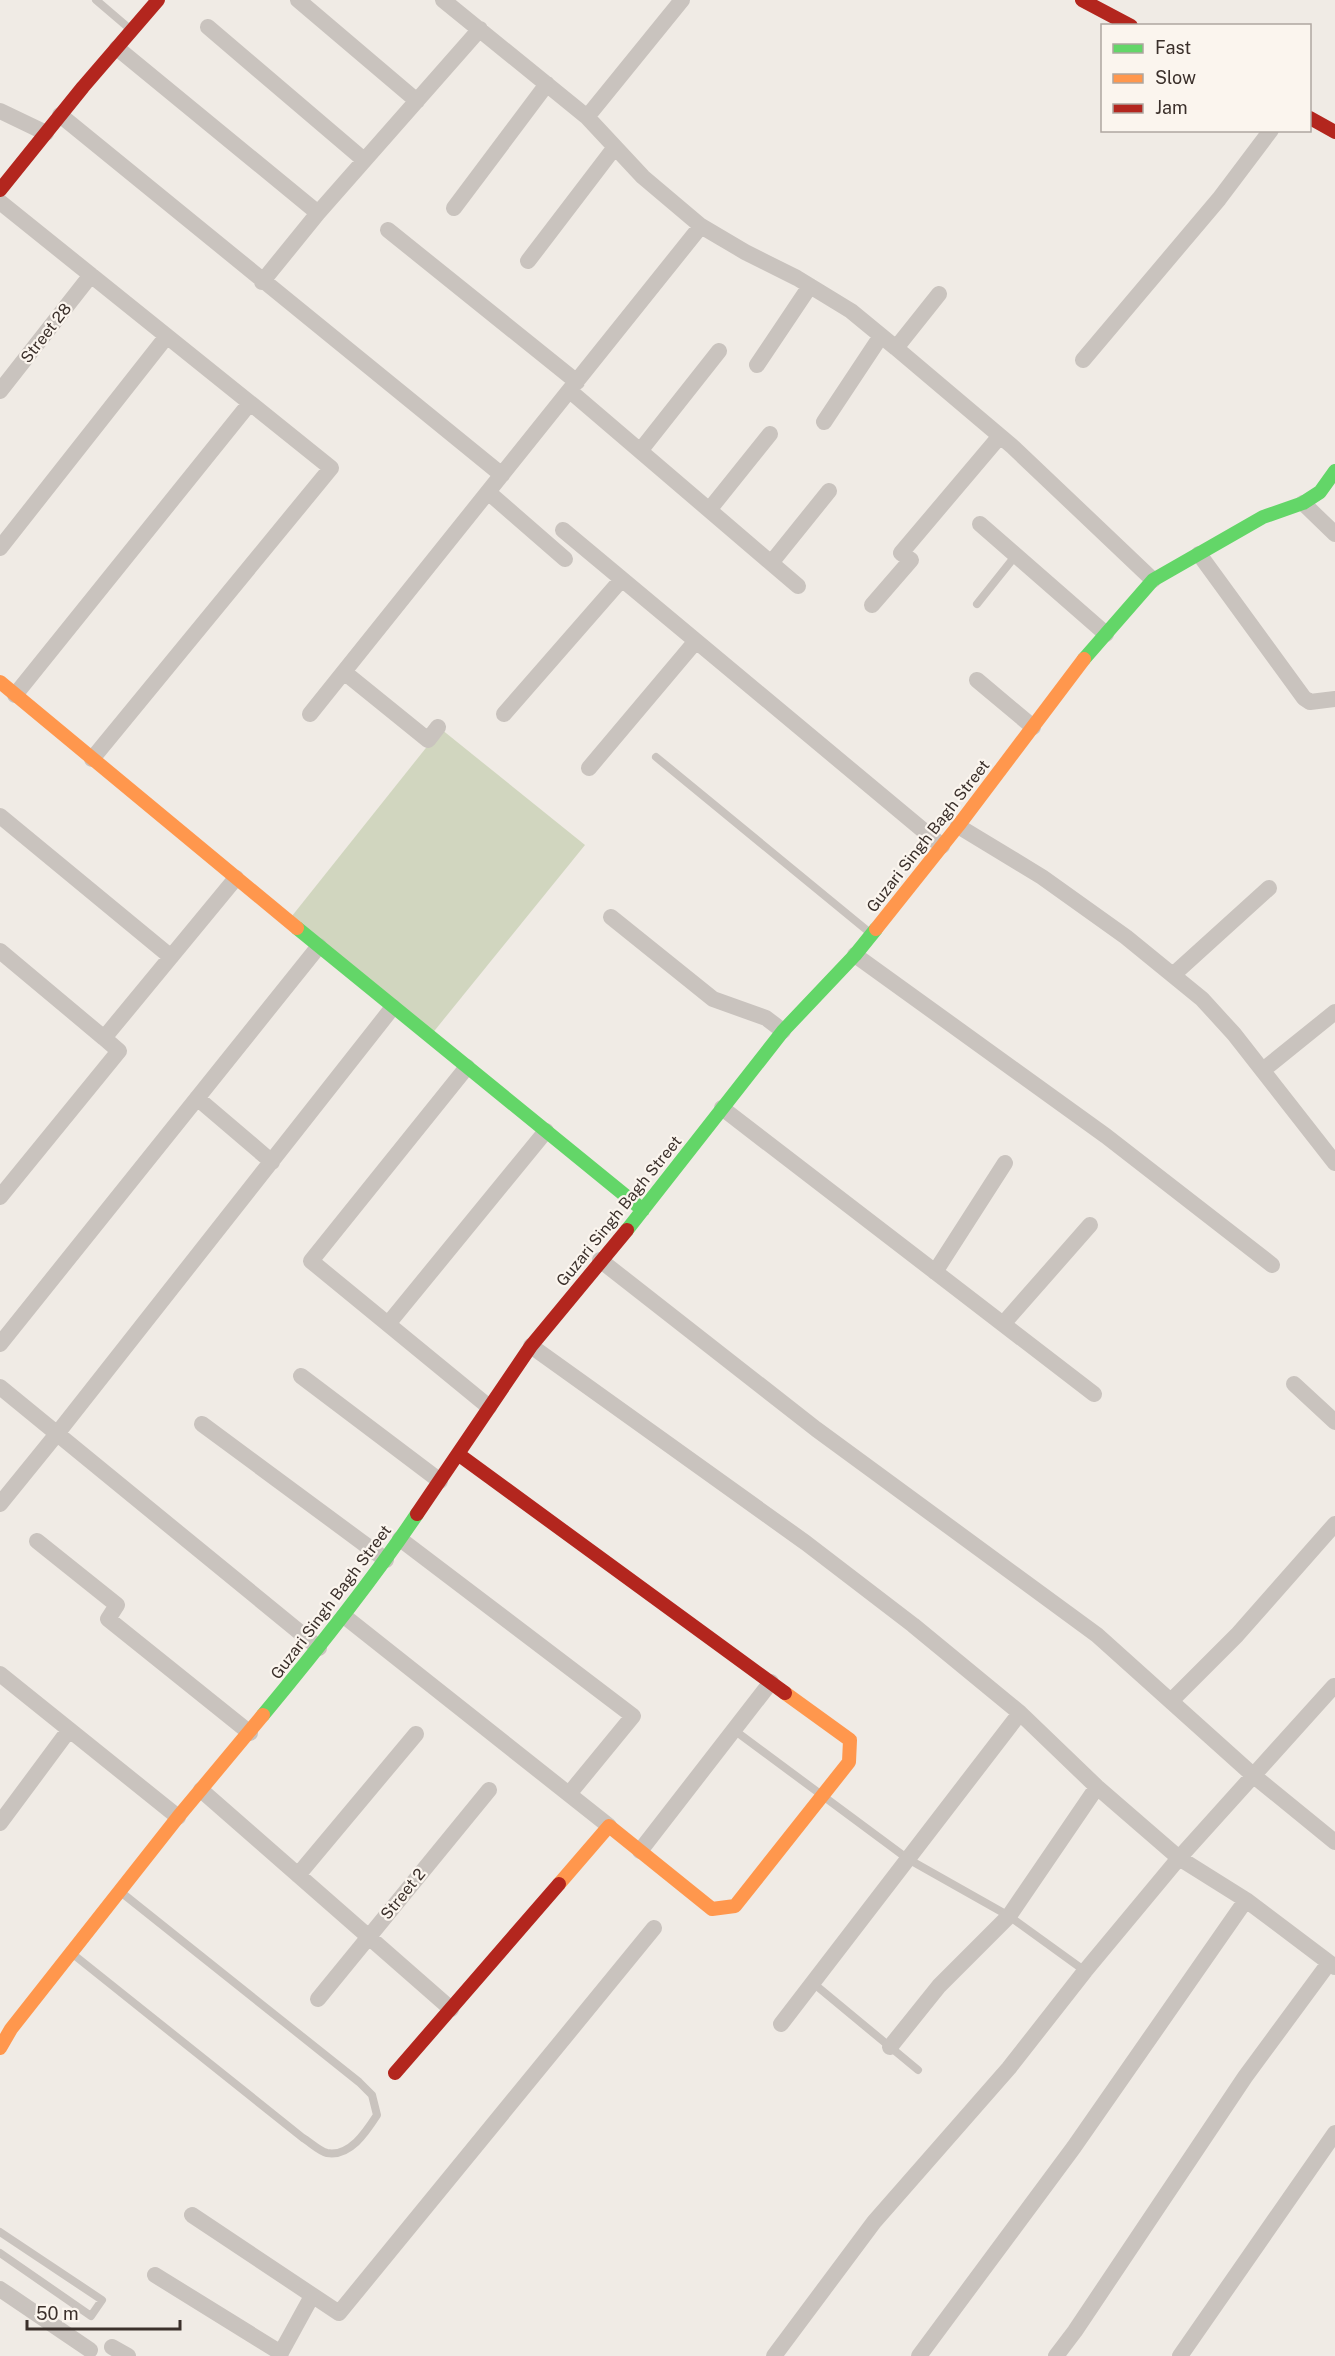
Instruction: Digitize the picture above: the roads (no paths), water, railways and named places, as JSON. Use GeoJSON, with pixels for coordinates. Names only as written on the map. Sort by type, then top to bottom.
{"type":"FeatureCollection","features":[{"type":"Feature","properties":{"kind":"street"},"geometry":{"type":"LineString","coordinates":[[0,190],[60,115],[158,0]]}},
{"type":"Feature","properties":{"kind":"street"},"geometry":{"type":"LineString","coordinates":[[298,0],[417,101]]}},
{"type":"Feature","properties":{"kind":"street"},"geometry":{"type":"LineString","coordinates":[[443,0],[587,117],[643,177],[701,226],[851,311],[1000,436],[1153,580]]}},
{"type":"Feature","properties":{"kind":"street"},"geometry":{"type":"LineString","coordinates":[[587,117],[682,0]]}},
{"type":"Feature","properties":{"kind":"street"},"geometry":{"type":"LineString","coordinates":[[1082,0],[1127,24]]}},
{"type":"Feature","properties":{"kind":"street"},"geometry":{"type":"LineString","coordinates":[[208,27],[364,160]]}},
{"type":"Feature","properties":{"kind":"street"},"geometry":{"type":"LineString","coordinates":[[262,282],[318,213],[480,29]]}},
{"type":"Feature","properties":{"kind":"street"},"geometry":{"type":"LineString","coordinates":[[117,48],[318,213]]}},
{"type":"Feature","properties":{"kind":"street"},"geometry":{"type":"LineString","coordinates":[[454,208],[548,84]]}},
{"type":"Feature","properties":{"kind":"street"},"geometry":{"type":"LineString","coordinates":[[0,111],[46,133]]}},
{"type":"Feature","properties":{"kind":"street"},"geometry":{"type":"LineString","coordinates":[[60,115],[262,282],[502,475]]}},
{"type":"Feature","properties":{"kind":"street"},"geometry":{"type":"LineString","coordinates":[[1311,119],[1335,132]]}},
{"type":"Feature","properties":{"kind":"street"},"geometry":{"type":"LineString","coordinates":[[1083,360],[1219,199],[1269,132]]}},
{"type":"Feature","properties":{"kind":"street"},"geometry":{"type":"LineString","coordinates":[[528,261],[615,147]]}},
{"type":"Feature","properties":{"kind":"street"},"geometry":{"type":"LineString","coordinates":[[0,202],[331,468],[92,759]]}},
{"type":"Feature","properties":{"kind":"street"},"geometry":{"type":"LineString","coordinates":[[310,714],[701,226]]}},
{"type":"Feature","properties":{"kind":"street"},"geometry":{"type":"LineString","coordinates":[[388,230],[573,386],[640,451],[798,586]]}},
{"type":"Feature","properties":{"kind":"street","name":"Street 28"},"geometry":{"type":"LineString","coordinates":[[0,391],[92,276]]}},
{"type":"Feature","properties":{"kind":"street"},"geometry":{"type":"LineString","coordinates":[[757,365],[810,286]]}},
{"type":"Feature","properties":{"kind":"street"},"geometry":{"type":"LineString","coordinates":[[896,348],[939,294]]}},
{"type":"Feature","properties":{"kind":"street"},"geometry":{"type":"LineString","coordinates":[[0,548],[167,336]]}},
{"type":"Feature","properties":{"kind":"street"},"geometry":{"type":"LineString","coordinates":[[824,422],[881,336]]}},
{"type":"Feature","properties":{"kind":"street"},"geometry":{"type":"LineString","coordinates":[[640,451],[719,351]]}},
{"type":"Feature","properties":{"kind":"street"},"geometry":{"type":"LineString","coordinates":[[15,695],[250,403]]}},
{"type":"Feature","properties":{"kind":"street"},"geometry":{"type":"LineString","coordinates":[[710,510],[770,434]]}},
{"type":"Feature","properties":{"kind":"street"},"geometry":{"type":"LineString","coordinates":[[872,604],[911,560],[901,553],[1000,436]]}},
{"type":"Feature","properties":{"kind":"street","name":"Guzari Singh Bagh Street"},"geometry":{"type":"LineString","coordinates":[[0,2048],[5,2025],[71,1952],[178,1817],[250,1733],[344,1616],[386,1560],[531,1346],[643,1210],[783,1031],[872,934],[1106,634],[1153,580],[1263,517],[1303,503],[1320,492],[1335,471]]}},
{"type":"Feature","properties":{"kind":"street"},"geometry":{"type":"LineString","coordinates":[[771,563],[829,491]]}},
{"type":"Feature","properties":{"kind":"street"},"geometry":{"type":"LineString","coordinates":[[488,492],[565,560]]}},
{"type":"Feature","properties":{"kind":"street"},"geometry":{"type":"LineString","coordinates":[[1303,503],[1335,534]]}},
{"type":"Feature","properties":{"kind":"street"},"geometry":{"type":"LineString","coordinates":[[980,524],[1106,634]]}},
{"type":"Feature","properties":{"kind":"street"},"geometry":{"type":"LineString","coordinates":[[563,530],[942,846]]}},
{"type":"Feature","properties":{"kind":"street"},"geometry":{"type":"LineString","coordinates":[[1199,554],[1304,698],[1310,702],[1335,699]]}},
{"type":"Feature","properties":{"kind":"street"},"geometry":{"type":"LineString","coordinates":[[504,714],[622,579]]}},
{"type":"Feature","properties":{"kind":"street"},"geometry":{"type":"LineString","coordinates":[[589,768],[696,641]]}},
{"type":"Feature","properties":{"kind":"street"},"geometry":{"type":"LineString","coordinates":[[344,672],[428,740],[438,727]]}},
{"type":"Feature","properties":{"kind":"street"},"geometry":{"type":"LineString","coordinates":[[977,680],[1033,726]]}},
{"type":"Feature","properties":{"kind":"street"},"geometry":{"type":"LineString","coordinates":[[0,682],[643,1210]]}},
{"type":"Feature","properties":{"kind":"street"},"geometry":{"type":"LineString","coordinates":[[0,816],[171,957]]}},
{"type":"Feature","properties":{"kind":"street"},"geometry":{"type":"LineString","coordinates":[[958,826],[1042,877],[1174,974],[1202,999],[1234,1034],[1335,1163]]}},
{"type":"Feature","properties":{"kind":"street"},"geometry":{"type":"LineString","coordinates":[[104,1038],[236,878]]}},
{"type":"Feature","properties":{"kind":"street"},"geometry":{"type":"LineString","coordinates":[[1174,974],[1269,888]]}},
{"type":"Feature","properties":{"kind":"street"},"geometry":{"type":"LineString","coordinates":[[611,917],[713,999],[766,1018],[783,1031]]}},
{"type":"Feature","properties":{"kind":"street"},"geometry":{"type":"LineString","coordinates":[[0,1344],[319,946]]}},
{"type":"Feature","properties":{"kind":"street"},"geometry":{"type":"LineString","coordinates":[[0,951],[119,1051],[0,1197]]}},
{"type":"Feature","properties":{"kind":"street"},"geometry":{"type":"LineString","coordinates":[[855,955],[1106,1137],[1272,1265]]}},
{"type":"Feature","properties":{"kind":"street"},"geometry":{"type":"LineString","coordinates":[[0,1504],[57,1435],[393,1006]]}},
{"type":"Feature","properties":{"kind":"street"},"geometry":{"type":"LineString","coordinates":[[1263,1070],[1335,1012]]}},
{"type":"Feature","properties":{"kind":"street"},"geometry":{"type":"LineString","coordinates":[[467,1066],[311,1261],[489,1407]]}},
{"type":"Feature","properties":{"kind":"street"},"geometry":{"type":"LineString","coordinates":[[196,1098],[272,1161]]}},
{"type":"Feature","properties":{"kind":"street"},"geometry":{"type":"LineString","coordinates":[[722,1108],[1094,1394]]}},
{"type":"Feature","properties":{"kind":"street"},"geometry":{"type":"LineString","coordinates":[[388,1324],[546,1131]]}},
{"type":"Feature","properties":{"kind":"street"},"geometry":{"type":"LineString","coordinates":[[935,1272],[1005,1163]]}},
{"type":"Feature","properties":{"kind":"street"},"geometry":{"type":"LineString","coordinates":[[1003,1324],[1090,1225]]}},
{"type":"Feature","properties":{"kind":"street"},"geometry":{"type":"LineString","coordinates":[[600,1260],[816,1429],[1097,1635],[1254,1776],[1335,1842]]}},
{"type":"Feature","properties":{"kind":"street"},"geometry":{"type":"LineString","coordinates":[[531,1346],[806,1543],[913,1625],[1020,1713],[1097,1787],[1179,1858],[1246,1900],[1332,1965],[1245,2077],[1056,2356]]}},
{"type":"Feature","properties":{"kind":"street"},"geometry":{"type":"LineString","coordinates":[[301,1376],[440,1481]]}},
{"type":"Feature","properties":{"kind":"street"},"geometry":{"type":"LineString","coordinates":[[1294,1384],[1335,1422]]}},
{"type":"Feature","properties":{"kind":"street"},"geometry":{"type":"LineString","coordinates":[[0,1388],[319,1648]]}},
{"type":"Feature","properties":{"kind":"street"},"geometry":{"type":"LineString","coordinates":[[202,1424],[386,1560]]}},
{"type":"Feature","properties":{"kind":"street"},"geometry":{"type":"LineString","coordinates":[[344,1616],[712,1910],[735,1906],[849,1762],[850,1740],[458,1454]]}},
{"type":"Feature","properties":{"kind":"street"},"geometry":{"type":"LineString","coordinates":[[1171,1701],[1237,1635],[1335,1524]]}},
{"type":"Feature","properties":{"kind":"street"},"geometry":{"type":"LineString","coordinates":[[400,1539],[633,1716],[569,1794]]}},
{"type":"Feature","properties":{"kind":"street"},"geometry":{"type":"LineString","coordinates":[[37,1541],[117,1605],[108,1619],[250,1733]]}},
{"type":"Feature","properties":{"kind":"street"},"geometry":{"type":"LineString","coordinates":[[2,1680],[178,1817]]}},
{"type":"Feature","properties":{"kind":"street"},"geometry":{"type":"LineString","coordinates":[[640,1851],[771,1682]]}},
{"type":"Feature","properties":{"kind":"street"},"geometry":{"type":"LineString","coordinates":[[774,2356],[874,2222],[1009,2068],[1085,1971],[1179,1858],[1334,1686]]}},
{"type":"Feature","properties":{"kind":"street"},"geometry":{"type":"LineString","coordinates":[[781,2024],[1020,1713]]}},
{"type":"Feature","properties":{"kind":"street"},"geometry":{"type":"LineString","coordinates":[[0,1823],[69,1730]]}},
{"type":"Feature","properties":{"kind":"street"},"geometry":{"type":"LineString","coordinates":[[298,1875],[416,1734]]}},
{"type":"Feature","properties":{"kind":"street"},"geometry":{"type":"LineString","coordinates":[[890,2047],[939,1986],[1009,1916],[1097,1787]]}},
{"type":"Feature","properties":{"kind":"street"},"geometry":{"type":"LineString","coordinates":[[201,1790],[451,2009]]}},
{"type":"Feature","properties":{"kind":"street","name":"Street 2"},"geometry":{"type":"LineString","coordinates":[[318,2000],[489,1790]]}},
{"type":"Feature","properties":{"kind":"street"},"geometry":{"type":"LineString","coordinates":[[395,2073],[609,1826]]}},
{"type":"Feature","properties":{"kind":"street"},"geometry":{"type":"LineString","coordinates":[[919,2356],[1074,2147],[1246,1900]]}},
{"type":"Feature","properties":{"kind":"street"},"geometry":{"type":"LineString","coordinates":[[192,2214],[339,2313],[654,1928]]}},
{"type":"Feature","properties":{"kind":"street"},"geometry":{"type":"LineString","coordinates":[[1180,2356],[1335,2133]]}},
{"type":"Feature","properties":{"kind":"street"},"geometry":{"type":"LineString","coordinates":[[155,2275],[280,2354],[312,2296]]}},
{"type":"Feature","properties":{"kind":"street"},"geometry":{"type":"LineString","coordinates":[[0,2289],[90,2350]]}},
{"type":"Feature","properties":{"kind":"street"},"geometry":{"type":"LineString","coordinates":[[112,2347],[128,2356]]}},
{"type":"Feature","properties":{"kind":"lane"},"geometry":{"type":"LineString","coordinates":[[96,0],[132,30]]}},
{"type":"Feature","properties":{"kind":"lane"},"geometry":{"type":"LineString","coordinates":[[977,604],[1016,555]]}},
{"type":"Feature","properties":{"kind":"lane"},"geometry":{"type":"LineString","coordinates":[[656,757],[872,934]]}},
{"type":"Feature","properties":{"kind":"lane"},"geometry":{"type":"LineString","coordinates":[[734,1730],[908,1859],[1009,1916],[1085,1971]]}},
{"type":"Feature","properties":{"kind":"lane"},"geometry":{"type":"LineString","coordinates":[[71,1952],[303,2138],[325,2153],[340,2153],[366,2133],[377,2115],[372,2095],[359,2082],[120,1891]]}},
{"type":"Feature","properties":{"kind":"lane"},"geometry":{"type":"LineString","coordinates":[[813,1983],[918,2070]]}},
{"type":"Feature","properties":{"kind":"lane"},"geometry":{"type":"LineString","coordinates":[[0,2232],[102,2300],[91,2316],[0,2253]]}}]}
